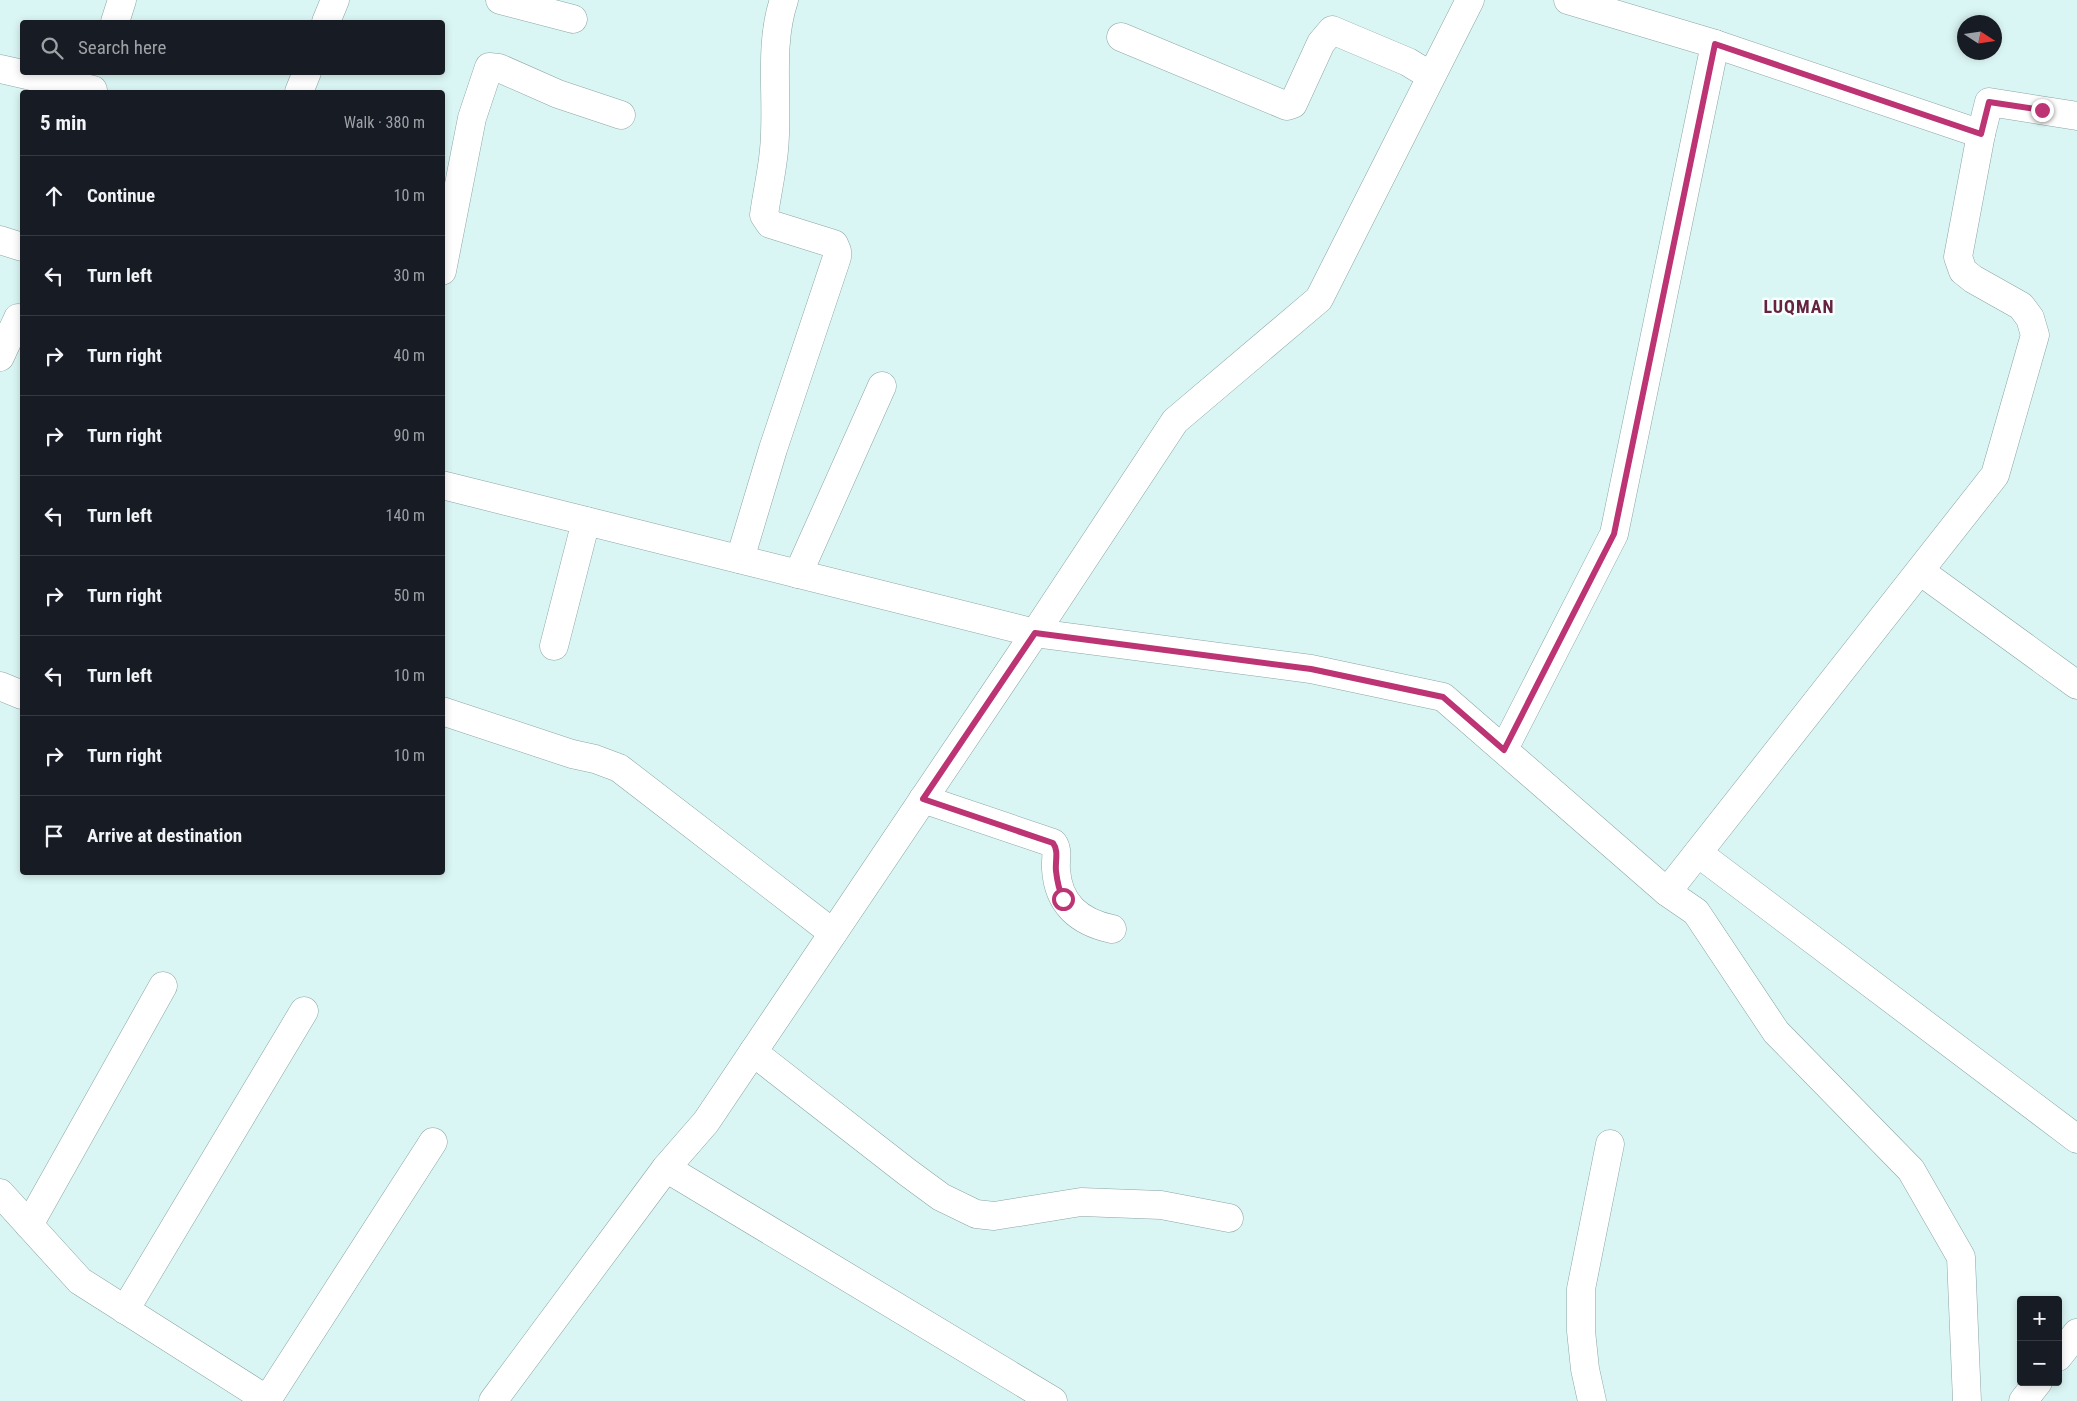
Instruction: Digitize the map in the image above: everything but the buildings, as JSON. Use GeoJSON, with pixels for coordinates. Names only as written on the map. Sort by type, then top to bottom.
{"type":"FeatureCollection","features":[{"type":"Feature","properties":{"kind":"street"},"geometry":{"type":"LineString","coordinates":[[116,20],[122,0]]}},
{"type":"Feature","properties":{"kind":"street"},"geometry":{"type":"LineString","coordinates":[[327,20],[335,0]]}},
{"type":"Feature","properties":{"kind":"street"},"geometry":{"type":"LineString","coordinates":[[500,0],[573,19]]}},
{"type":"Feature","properties":{"kind":"street"},"geometry":{"type":"LineString","coordinates":[[740,559],[773,449],[837,258],[834,244],[770,224],[764,215],[774,150],[776,36],[779,15],[784,0]]}},
{"type":"Feature","properties":{"kind":"street"},"geometry":{"type":"LineString","coordinates":[[493,1401],[666,1168],[706,1122],[1035,633],[1175,421],[1319,299],[1470,0]]}},
{"type":"Feature","properties":{"kind":"street"},"geometry":{"type":"LineString","coordinates":[[1568,0],[1715,44],[1981,134]]}},
{"type":"Feature","properties":{"kind":"street"},"geometry":{"type":"LineString","coordinates":[[1121,36],[1287,106],[1292,104],[1321,42],[1332,30],[1408,62],[1431,76]]}},
{"type":"Feature","properties":{"kind":"street"},"geometry":{"type":"LineString","coordinates":[[1504,750],[1614,534],[1715,44]]}},
{"type":"Feature","properties":{"kind":"street"},"geometry":{"type":"LineString","coordinates":[[445,256],[472,118],[489,67],[499,68],[558,94],[621,115]]}},
{"type":"Feature","properties":{"kind":"street"},"geometry":{"type":"LineString","coordinates":[[0,69],[20,72]]}},
{"type":"Feature","properties":{"kind":"street"},"geometry":{"type":"LineString","coordinates":[[36,75],[95,85]]}},
{"type":"Feature","properties":{"kind":"street"},"geometry":{"type":"LineString","coordinates":[[300,90],[306,75]]}},
{"type":"Feature","properties":{"kind":"street"},"geometry":{"type":"LineString","coordinates":[[1667,892],[1995,475],[2035,335],[2030,318],[2021,306],[1968,275],[1963,270],[1958,257],[1981,134],[1989,102],[2077,116]]}},
{"type":"Feature","properties":{"kind":"street"},"geometry":{"type":"LineString","coordinates":[[0,240],[20,246]]}},
{"type":"Feature","properties":{"kind":"street"},"geometry":{"type":"LineString","coordinates":[[0,357],[20,317]]}},
{"type":"Feature","properties":{"kind":"street"},"geometry":{"type":"LineString","coordinates":[[798,574],[882,386]]}},
{"type":"Feature","properties":{"kind":"street"},"geometry":{"type":"LineString","coordinates":[[445,486],[1035,633],[1311,669],[1443,697],[1667,892],[1696,912],[1776,1032],[1911,1170],[1961,1257],[1967,1401]]}},
{"type":"Feature","properties":{"kind":"street"},"geometry":{"type":"LineString","coordinates":[[554,646],[586,521]]}},
{"type":"Feature","properties":{"kind":"street"},"geometry":{"type":"LineString","coordinates":[[1920,571],[2077,684]]}},
{"type":"Feature","properties":{"kind":"street"},"geometry":{"type":"LineString","coordinates":[[0,686],[20,694]]}},
{"type":"Feature","properties":{"kind":"street"},"geometry":{"type":"LineString","coordinates":[[445,712],[620,768],[833,933]]}},
{"type":"Feature","properties":{"kind":"street"},"geometry":{"type":"LineString","coordinates":[[923,799],[1053,843],[1056,847],[1056,869],[1063,899],[1074,912],[1101,927],[1112,929]]}},
{"type":"Feature","properties":{"kind":"street"},"geometry":{"type":"LineString","coordinates":[[1698,853],[2077,1139]]}},
{"type":"Feature","properties":{"kind":"street"},"geometry":{"type":"LineString","coordinates":[[29,1225],[164,986]]}},
{"type":"Feature","properties":{"kind":"street"},"geometry":{"type":"LineString","coordinates":[[125,1310],[304,1011]]}},
{"type":"Feature","properties":{"kind":"street"},"geometry":{"type":"LineString","coordinates":[[753,1052],[913,1177],[941,1196],[976,1214],[994,1216],[1081,1202],[1161,1205],[1229,1218]]}},
{"type":"Feature","properties":{"kind":"street"},"geometry":{"type":"LineString","coordinates":[[0,1193],[80,1281],[268,1400],[433,1142]]}},
{"type":"Feature","properties":{"kind":"street"},"geometry":{"type":"LineString","coordinates":[[1592,1401],[1585,1369],[1581,1330],[1581,1290],[1610,1144]]}},
{"type":"Feature","properties":{"kind":"street"},"geometry":{"type":"LineString","coordinates":[[666,1168],[1053,1401]]}},
{"type":"Feature","properties":{"kind":"street"},"geometry":{"type":"LineString","coordinates":[[2062,1351],[2077,1333]]}},
{"type":"Feature","properties":{"kind":"street"},"geometry":{"type":"LineString","coordinates":[[2023,1401],[2035,1386]]}},
{"type":"Feature","properties":{"kind":"district","name":"LUQMAN"},"geometry":{"type":"Point","coordinates":[1799,306]}},
{"type":"Feature","properties":{"kind":"route"},"geometry":{"type":"LineString","coordinates":[[1063,899],[1056,869],[1056,847],[1053,843],[923,799],[1035,633],[1311,669],[1443,697],[1504,750],[1614,534],[1715,44],[1981,134],[1989,102],[2042,110]]}}]}
